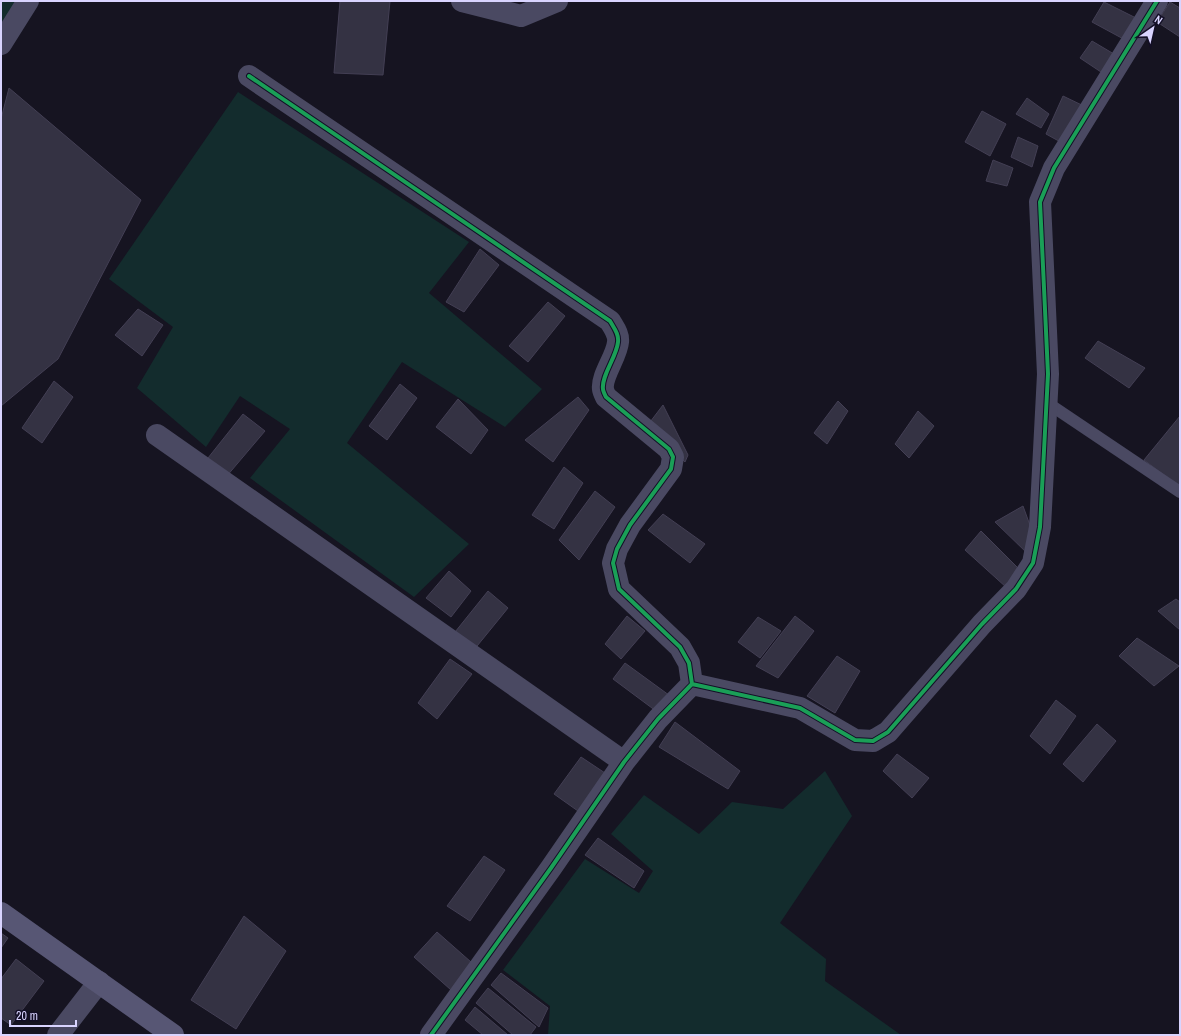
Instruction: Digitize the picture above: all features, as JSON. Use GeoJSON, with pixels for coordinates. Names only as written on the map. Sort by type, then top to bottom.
{"type":"FeatureCollection","features":[{"type":"Feature","properties":{"kind":"main road"},"geometry":{"type":"LineString","coordinates":[[1,913],[173,1035]]}},
{"type":"Feature","properties":{"kind":"street"},"geometry":{"type":"LineString","coordinates":[[1,44],[28,1]]}},
{"type":"Feature","properties":{"kind":"street"},"geometry":{"type":"LineString","coordinates":[[462,1],[521,16],[557,1]]}},
{"type":"Feature","properties":{"kind":"street"},"geometry":{"type":"LineString","coordinates":[[692,684],[800,708],[855,740],[873,741],[888,732],[982,624],[1016,588],[1033,562],[1040,527],[1048,374],[1040,202],[1054,168],[1157,1]]}},
{"type":"Feature","properties":{"kind":"street"},"geometry":{"type":"LineString","coordinates":[[248,76],[610,322],[616,332],[618,340],[616,352],[603,382],[603,389],[606,397],[669,449],[673,457],[671,469],[630,525],[617,549],[613,563],[619,589],[680,647],[689,663],[692,684]]}},
{"type":"Feature","properties":{"kind":"street"},"geometry":{"type":"LineString","coordinates":[[157,435],[624,762]]}},
{"type":"Feature","properties":{"kind":"street"},"geometry":{"type":"LineString","coordinates":[[431,1035],[551,868],[624,762],[658,719],[692,684]]}},
{"type":"Feature","properties":{"kind":"street"},"geometry":{"type":"LineString","coordinates":[[58,1035],[99,982]]}},
{"type":"Feature","properties":{"kind":"lane"},"geometry":{"type":"LineString","coordinates":[[1046,402],[1180,492]]}},
{"type":"Feature","properties":{"kind":"green space"},"geometry":{"type":"Polygon","coordinates":[[[1,1],[18,1],[1,23],[1,1]]]}},
{"type":"Feature","properties":{"kind":"green space"},"geometry":{"type":"Polygon","coordinates":[[[238,92],[469,242],[429,293],[542,389],[505,427],[402,362],[347,443],[469,544],[414,597],[250,478],[290,429],[240,396],[206,447],[137,388],[173,327],[109,279],[238,92]]]}},
{"type":"Feature","properties":{"kind":"green space"},"geometry":{"type":"Polygon","coordinates":[[[825,771],[852,816],[780,923],[826,959],[825,981],[901,1035],[548,1035],[550,1006],[503,970],[585,859],[639,893],[653,871],[611,834],[644,795],[699,834],[732,802],[783,809],[825,771]]]}},
{"type":"Feature","properties":{"kind":"building"},"geometry":{"type":"Polygon","coordinates":[[[340,1],[390,1],[383,75],[334,73],[340,1]]]}},
{"type":"Feature","properties":{"kind":"building"},"geometry":{"type":"Polygon","coordinates":[[[1104,2],[1142,21],[1129,42],[1092,22],[1104,2]]]}},
{"type":"Feature","properties":{"kind":"building"},"geometry":{"type":"Polygon","coordinates":[[[1170,2],[1180,8],[1180,37],[1157,22],[1170,2]]]}},
{"type":"Feature","properties":{"kind":"building"},"geometry":{"type":"Polygon","coordinates":[[[1092,41],[1119,57],[1107,76],[1080,58],[1092,41]]]}},
{"type":"Feature","properties":{"kind":"building"},"geometry":{"type":"Polygon","coordinates":[[[9,88],[141,200],[58,359],[1,406],[1,119],[9,88]]]}},
{"type":"Feature","properties":{"kind":"building"},"geometry":{"type":"Polygon","coordinates":[[[1063,96],[1088,108],[1066,145],[1046,134],[1063,96]]]}},
{"type":"Feature","properties":{"kind":"building"},"geometry":{"type":"Polygon","coordinates":[[[1027,98],[1049,114],[1041,128],[1016,114],[1027,98]]]}},
{"type":"Feature","properties":{"kind":"building"},"geometry":{"type":"Polygon","coordinates":[[[982,111],[1006,124],[990,156],[965,142],[982,111]]]}},
{"type":"Feature","properties":{"kind":"building"},"geometry":{"type":"Polygon","coordinates":[[[1018,137],[1038,146],[1032,167],[1011,157],[1018,137]]]}},
{"type":"Feature","properties":{"kind":"building"},"geometry":{"type":"Polygon","coordinates":[[[993,160],[1013,168],[1007,186],[986,181],[993,160]]]}},
{"type":"Feature","properties":{"kind":"building"},"geometry":{"type":"Polygon","coordinates":[[[480,249],[499,265],[464,312],[446,302],[480,249]]]}},
{"type":"Feature","properties":{"kind":"building"},"geometry":{"type":"Polygon","coordinates":[[[548,302],[565,316],[528,362],[509,346],[548,302]]]}},
{"type":"Feature","properties":{"kind":"building"},"geometry":{"type":"Polygon","coordinates":[[[138,309],[163,325],[142,356],[115,335],[138,309]]]}},
{"type":"Feature","properties":{"kind":"building"},"geometry":{"type":"Polygon","coordinates":[[[1098,341],[1145,368],[1129,388],[1085,358],[1098,341]]]}},
{"type":"Feature","properties":{"kind":"building"},"geometry":{"type":"Polygon","coordinates":[[[54,381],[73,397],[42,443],[22,428],[54,381]]]}},
{"type":"Feature","properties":{"kind":"building"},"geometry":{"type":"Polygon","coordinates":[[[400,384],[417,398],[387,440],[369,426],[400,384]]]}},
{"type":"Feature","properties":{"kind":"building"},"geometry":{"type":"Polygon","coordinates":[[[578,397],[589,410],[553,462],[525,440],[578,397]]]}},
{"type":"Feature","properties":{"kind":"building"},"geometry":{"type":"Polygon","coordinates":[[[458,399],[488,430],[471,454],[436,427],[458,399]]]}},
{"type":"Feature","properties":{"kind":"building"},"geometry":{"type":"Polygon","coordinates":[[[838,401],[848,411],[827,444],[814,433],[838,401]]]}},
{"type":"Feature","properties":{"kind":"building"},"geometry":{"type":"Polygon","coordinates":[[[663,405],[688,455],[685,462],[647,426],[663,405]]]}},
{"type":"Feature","properties":{"kind":"building"},"geometry":{"type":"Polygon","coordinates":[[[918,411],[934,426],[909,458],[895,444],[918,411]]]}},
{"type":"Feature","properties":{"kind":"building"},"geometry":{"type":"Polygon","coordinates":[[[243,414],[265,431],[226,477],[204,463],[243,414]]]}},
{"type":"Feature","properties":{"kind":"building"},"geometry":{"type":"Polygon","coordinates":[[[1180,416],[1180,487],[1144,460],[1180,416]]]}},
{"type":"Feature","properties":{"kind":"building"},"geometry":{"type":"Polygon","coordinates":[[[564,467],[583,483],[554,529],[532,515],[564,467]]]}},
{"type":"Feature","properties":{"kind":"building"},"geometry":{"type":"Polygon","coordinates":[[[595,491],[615,507],[579,560],[559,540],[595,491]]]}},
{"type":"Feature","properties":{"kind":"building"},"geometry":{"type":"Polygon","coordinates":[[[1023,506],[1031,528],[1029,555],[995,522],[1023,506]]]}},
{"type":"Feature","properties":{"kind":"building"},"geometry":{"type":"Polygon","coordinates":[[[663,514],[705,544],[690,563],[648,530],[663,514]]]}},
{"type":"Feature","properties":{"kind":"building"},"geometry":{"type":"Polygon","coordinates":[[[981,531],[1019,569],[1007,588],[965,550],[981,531]]]}},
{"type":"Feature","properties":{"kind":"building"},"geometry":{"type":"Polygon","coordinates":[[[449,571],[471,591],[451,617],[426,598],[449,571]]]}},
{"type":"Feature","properties":{"kind":"building"},"geometry":{"type":"Polygon","coordinates":[[[488,591],[508,608],[473,651],[451,637],[488,591]]]}},
{"type":"Feature","properties":{"kind":"building"},"geometry":{"type":"Polygon","coordinates":[[[1176,599],[1180,602],[1180,630],[1158,611],[1176,599]]]}},
{"type":"Feature","properties":{"kind":"building"},"geometry":{"type":"Polygon","coordinates":[[[627,616],[645,631],[621,659],[605,644],[627,616]]]}},
{"type":"Feature","properties":{"kind":"building"},"geometry":{"type":"Polygon","coordinates":[[[795,616],[814,631],[778,678],[756,666],[795,616]]]}},
{"type":"Feature","properties":{"kind":"building"},"geometry":{"type":"Polygon","coordinates":[[[758,617],[781,631],[760,658],[738,642],[758,617]]]}},
{"type":"Feature","properties":{"kind":"building"},"geometry":{"type":"Polygon","coordinates":[[[1137,638],[1179,666],[1154,686],[1119,656],[1137,638]]]}},
{"type":"Feature","properties":{"kind":"building"},"geometry":{"type":"Polygon","coordinates":[[[837,656],[860,671],[835,713],[807,696],[837,656]]]}},
{"type":"Feature","properties":{"kind":"building"},"geometry":{"type":"Polygon","coordinates":[[[450,659],[472,674],[437,719],[418,703],[450,659]]]}},
{"type":"Feature","properties":{"kind":"building"},"geometry":{"type":"Polygon","coordinates":[[[625,663],[673,698],[660,714],[613,679],[625,663]]]}},
{"type":"Feature","properties":{"kind":"building"},"geometry":{"type":"Polygon","coordinates":[[[1056,700],[1076,716],[1050,754],[1030,736],[1056,700]]]}},
{"type":"Feature","properties":{"kind":"building"},"geometry":{"type":"Polygon","coordinates":[[[675,722],[740,771],[728,789],[659,747],[675,722]]]}},
{"type":"Feature","properties":{"kind":"building"},"geometry":{"type":"Polygon","coordinates":[[[1097,724],[1116,741],[1083,782],[1063,764],[1097,724]]]}},
{"type":"Feature","properties":{"kind":"building"},"geometry":{"type":"Polygon","coordinates":[[[897,754],[929,778],[912,798],[883,771],[897,754]]]}},
{"type":"Feature","properties":{"kind":"building"},"geometry":{"type":"Polygon","coordinates":[[[581,757],[611,777],[585,816],[554,794],[581,757]]]}},
{"type":"Feature","properties":{"kind":"building"},"geometry":{"type":"Polygon","coordinates":[[[598,838],[644,871],[634,888],[585,855],[598,838]]]}},
{"type":"Feature","properties":{"kind":"building"},"geometry":{"type":"Polygon","coordinates":[[[484,856],[505,870],[470,921],[447,906],[484,856]]]}},
{"type":"Feature","properties":{"kind":"building"},"geometry":{"type":"Polygon","coordinates":[[[244,916],[286,951],[236,1029],[191,1000],[244,916]]]}},
{"type":"Feature","properties":{"kind":"building"},"geometry":{"type":"Polygon","coordinates":[[[437,932],[471,962],[451,990],[414,957],[437,932]]]}},
{"type":"Feature","properties":{"kind":"building"},"geometry":{"type":"Polygon","coordinates":[[[1,933],[8,938],[1,948],[1,933]]]}},
{"type":"Feature","properties":{"kind":"building"},"geometry":{"type":"Polygon","coordinates":[[[16,959],[44,981],[11,1025],[1,1018],[1,979],[16,959]]]}},
{"type":"Feature","properties":{"kind":"building"},"geometry":{"type":"Polygon","coordinates":[[[501,973],[548,1008],[539,1027],[491,985],[501,973]]]}},
{"type":"Feature","properties":{"kind":"building"},"geometry":{"type":"Polygon","coordinates":[[[488,988],[536,1027],[530,1035],[513,1035],[476,1003],[488,988]]]}},
{"type":"Feature","properties":{"kind":"building"},"geometry":{"type":"Polygon","coordinates":[[[475,1007],[508,1035],[483,1035],[465,1020],[475,1007]]]}},
{"type":"Feature","properties":{"kind":"cycle path"},"geometry":{"type":"LineString","coordinates":[[692,684],[800,708],[855,740],[873,741],[888,732],[982,624],[1016,589],[1033,563],[1040,527],[1048,374],[1040,202],[1054,168],[1157,1]]}},
{"type":"Feature","properties":{"kind":"cycle path"},"geometry":{"type":"LineString","coordinates":[[249,76],[610,321],[617,334],[618,342],[617,348],[604,378],[603,389],[606,397],[669,449],[673,457],[671,469],[630,525],[617,549],[613,563],[619,589],[680,647],[689,663],[692,684],[658,719],[624,762],[551,868],[431,1035]]}}]}
